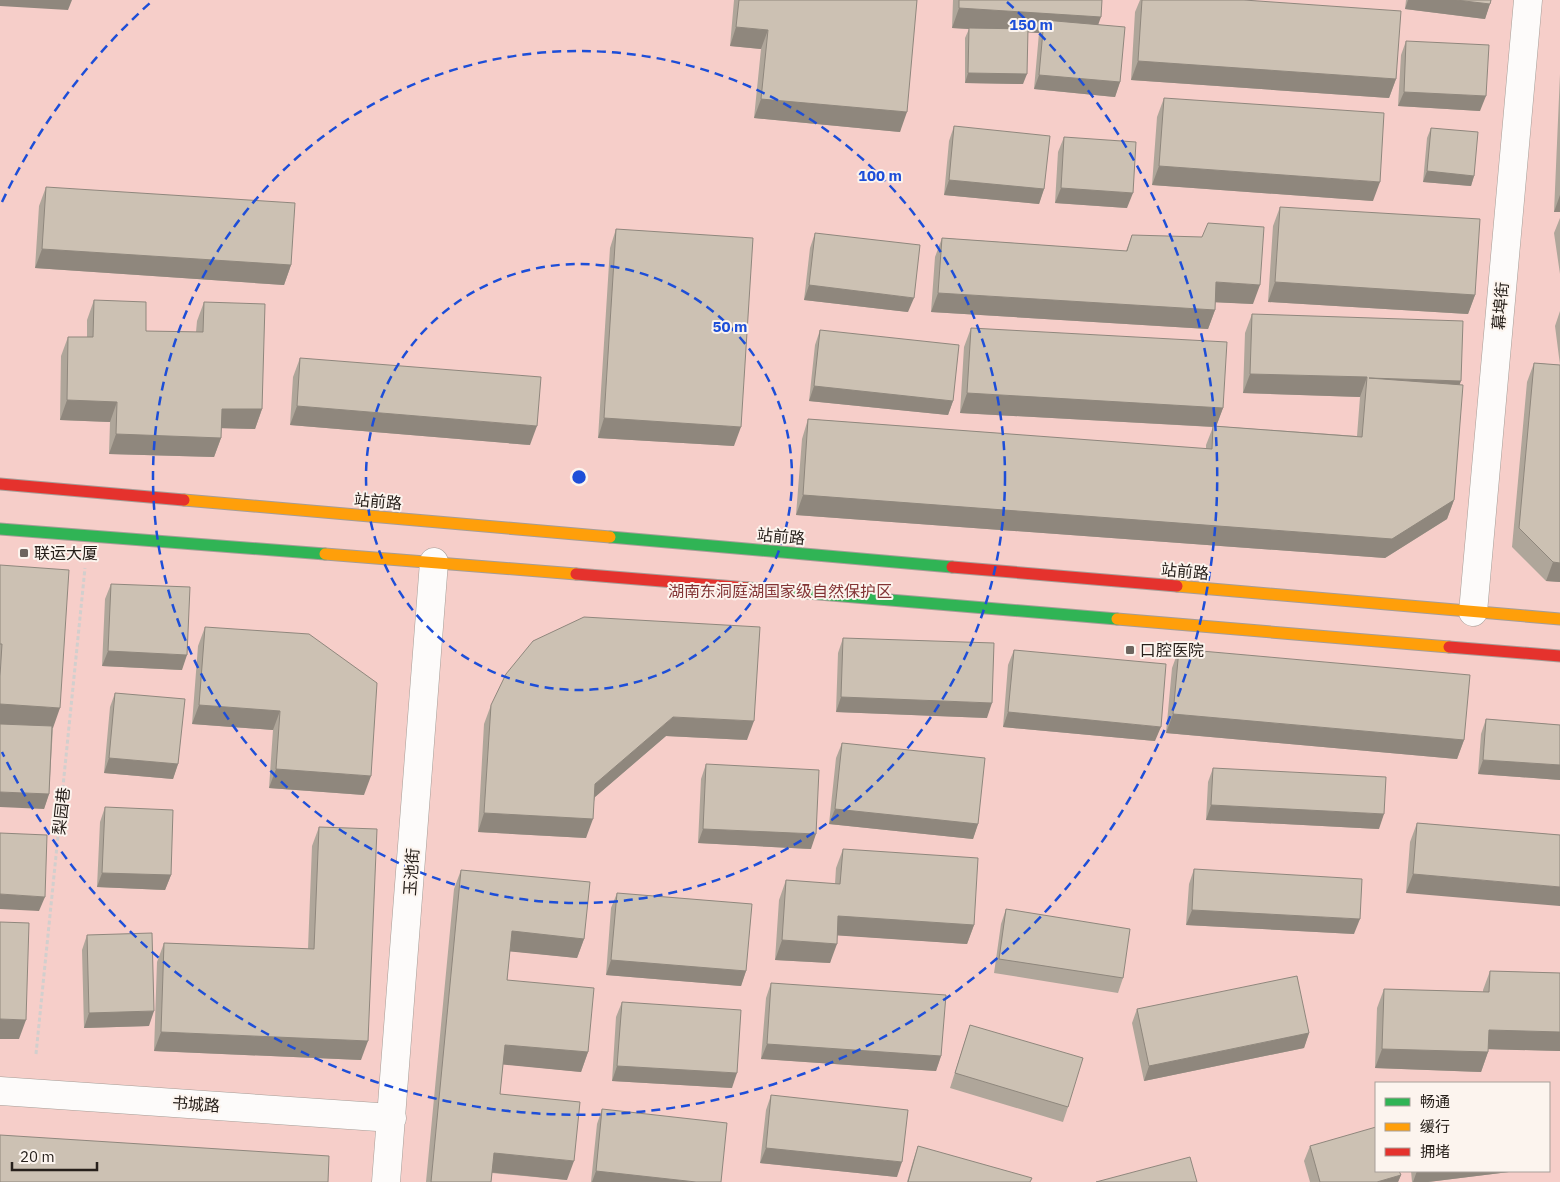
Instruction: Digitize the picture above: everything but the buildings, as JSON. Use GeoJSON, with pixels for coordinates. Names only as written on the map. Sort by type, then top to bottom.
{"type":"FeatureCollection","features":[{"type":"Feature","properties":{"kind":"main road","name":"站前路"},"geometry":{"type":"LineString","coordinates":[[0,484],[1560,618]]}},
{"type":"Feature","properties":{"kind":"main road"},"geometry":{"type":"LineString","coordinates":[[0,530],[434,562],[1560,656]]}},
{"type":"Feature","properties":{"kind":"street","name":"幕埠街"},"geometry":{"type":"LineString","coordinates":[[1473,612],[1528,0]]}},
{"type":"Feature","properties":{"kind":"street","name":"玉池街"},"geometry":{"type":"LineString","coordinates":[[386,1182],[434,562]]}},
{"type":"Feature","properties":{"kind":"street","name":"书城路"},"geometry":{"type":"LineString","coordinates":[[0,1090],[392,1118]]}},
{"type":"Feature","properties":{"kind":"path","name":"梨园巷"},"geometry":{"type":"LineString","coordinates":[[36,1054],[85,568]]}},
{"type":"Feature","properties":{"kind":"green space","name":"湖南东洞庭湖国家级自然保护区"},"geometry":{"type":"Polygon","coordinates":[[[0,0],[1560,0],[1560,1182],[0,1182],[0,0]]]}},
{"type":"Feature","properties":{"kind":"traffic: fast"},"geometry":{"type":"LineString","coordinates":[[0,529],[325,554]]}},
{"type":"Feature","properties":{"kind":"traffic: fast"},"geometry":{"type":"LineString","coordinates":[[610,537],[952,567]]}},
{"type":"Feature","properties":{"kind":"traffic: fast"},"geometry":{"type":"LineString","coordinates":[[748,588],[1117,619]]}},
{"type":"Feature","properties":{"kind":"traffic: slow"},"geometry":{"type":"LineString","coordinates":[[184,500],[610,537]]}},
{"type":"Feature","properties":{"kind":"traffic: slow"},"geometry":{"type":"LineString","coordinates":[[325,554],[576,574]]}},
{"type":"Feature","properties":{"kind":"traffic: slow"},"geometry":{"type":"LineString","coordinates":[[1177,586],[1560,619]]}},
{"type":"Feature","properties":{"kind":"traffic: slow"},"geometry":{"type":"LineString","coordinates":[[1117,619],[1449,647]]}},
{"type":"Feature","properties":{"kind":"traffic: jam"},"geometry":{"type":"LineString","coordinates":[[0,484],[184,500]]}},
{"type":"Feature","properties":{"kind":"traffic: jam"},"geometry":{"type":"LineString","coordinates":[[952,567],[1177,586]]}},
{"type":"Feature","properties":{"kind":"traffic: jam"},"geometry":{"type":"LineString","coordinates":[[576,574],[748,588]]}},
{"type":"Feature","properties":{"kind":"traffic: jam"},"geometry":{"type":"LineString","coordinates":[[1449,647],[1560,656]]}},
{"type":"Feature","properties":{"kind":"place","name":"联运大厦"},"geometry":{"type":"Point","coordinates":[24,553]}},
{"type":"Feature","properties":{"kind":"place","name":"口腔医院"},"geometry":{"type":"Point","coordinates":[1130,650]}}]}
